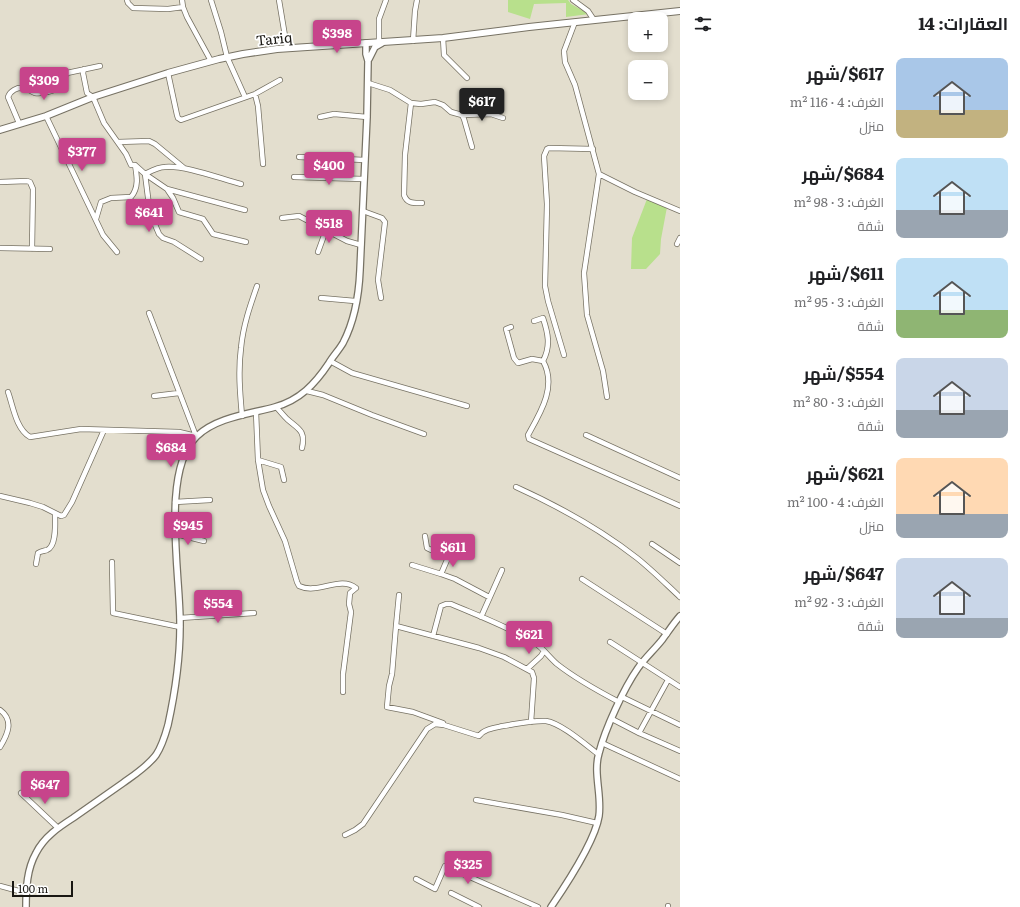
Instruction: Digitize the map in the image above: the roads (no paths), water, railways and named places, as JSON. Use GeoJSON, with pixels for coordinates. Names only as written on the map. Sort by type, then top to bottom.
{"type":"FeatureCollection","features":[{"type":"Feature","properties":{"kind":"main road","name":"Tariq"},"geometry":{"type":"LineString","coordinates":[[0,130],[46,116],[93,98],[168,73],[227,57],[266,50],[413,41],[680,11]]}},
{"type":"Feature","properties":{"kind":"street"},"geometry":{"type":"LineString","coordinates":[[128,0],[128,3],[133,8],[168,9],[182,7]]}},
{"type":"Feature","properties":{"kind":"street"},"geometry":{"type":"LineString","coordinates":[[182,0],[182,7],[211,61]]}},
{"type":"Feature","properties":{"kind":"street"},"geometry":{"type":"LineString","coordinates":[[210,0],[221,32],[227,57],[245,97]]}},
{"type":"Feature","properties":{"kind":"street"},"geometry":{"type":"LineString","coordinates":[[279,0],[287,48]]}},
{"type":"Feature","properties":{"kind":"street"},"geometry":{"type":"LineString","coordinates":[[368,59],[375,48],[379,19],[386,0]]}},
{"type":"Feature","properties":{"kind":"street"},"geometry":{"type":"LineString","coordinates":[[413,41],[417,0]]}},
{"type":"Feature","properties":{"kind":"street"},"geometry":{"type":"LineString","coordinates":[[573,0],[588,11],[594,20]]}},
{"type":"Feature","properties":{"kind":"street"},"geometry":{"type":"LineString","coordinates":[[574,22],[564,51],[565,62],[575,85],[599,174],[584,273],[584,282],[589,325],[602,366],[607,397]]}},
{"type":"Feature","properties":{"kind":"street"},"geometry":{"type":"LineString","coordinates":[[443,38],[444,55],[467,78]]}},
{"type":"Feature","properties":{"kind":"street"},"geometry":{"type":"LineString","coordinates":[[26,907],[28,874],[36,853],[43,842],[58,828],[149,763],[163,741],[173,700],[180,627],[175,502],[179,472],[189,447],[196,436],[213,425],[276,407],[296,399],[318,378],[343,344],[351,321],[360,277],[368,59],[375,43]]}},
{"type":"Feature","properties":{"kind":"street"},"geometry":{"type":"LineString","coordinates":[[356,44],[368,59]]}},
{"type":"Feature","properties":{"kind":"street"},"geometry":{"type":"LineString","coordinates":[[19,123],[8,97],[13,90],[24,88],[35,93],[43,93],[59,88],[64,83],[64,77],[67,73],[100,66]]}},
{"type":"Feature","properties":{"kind":"street"},"geometry":{"type":"LineString","coordinates":[[84,69],[83,73],[87,93],[93,98],[104,123],[118,142],[131,165],[135,165],[167,189],[245,210]]}},
{"type":"Feature","properties":{"kind":"street"},"geometry":{"type":"LineString","coordinates":[[168,73],[177,115],[181,120],[255,94],[280,80]]}},
{"type":"Feature","properties":{"kind":"street"},"geometry":{"type":"LineString","coordinates":[[368,83],[390,90],[411,103],[421,104],[435,102],[443,105],[451,112],[462,115],[491,114],[503,118]]}},
{"type":"Feature","properties":{"kind":"street"},"geometry":{"type":"LineString","coordinates":[[255,94],[258,106],[263,164]]}},
{"type":"Feature","properties":{"kind":"street"},"geometry":{"type":"LineString","coordinates":[[411,103],[405,155],[404,195],[406,200],[410,202],[422,203]]}},
{"type":"Feature","properties":{"kind":"street"},"geometry":{"type":"LineString","coordinates":[[320,117],[334,114],[367,117]]}},
{"type":"Feature","properties":{"kind":"street"},"geometry":{"type":"LineString","coordinates":[[462,115],[472,148]]}},
{"type":"Feature","properties":{"kind":"street"},"geometry":{"type":"LineString","coordinates":[[46,116],[103,235],[117,252]]}},
{"type":"Feature","properties":{"kind":"street"},"geometry":{"type":"LineString","coordinates":[[118,142],[149,141],[155,144],[185,168]]}},
{"type":"Feature","properties":{"kind":"street"},"geometry":{"type":"LineString","coordinates":[[564,355],[548,301],[546,286],[547,204],[544,156],[549,148],[593,149]]}},
{"type":"Feature","properties":{"kind":"street"},"geometry":{"type":"LineString","coordinates":[[299,157],[365,160]]}},
{"type":"Feature","properties":{"kind":"street"},"geometry":{"type":"LineString","coordinates":[[96,219],[101,202],[111,198],[131,197],[134,194],[137,183],[135,165]]}},
{"type":"Feature","properties":{"kind":"street"},"geometry":{"type":"LineString","coordinates":[[145,174],[164,166],[185,168],[241,184]]}},
{"type":"Feature","properties":{"kind":"street"},"geometry":{"type":"LineString","coordinates":[[145,174],[150,213],[159,234],[163,238],[174,242],[201,258]]}},
{"type":"Feature","properties":{"kind":"street"},"geometry":{"type":"LineString","coordinates":[[599,174],[626,188],[680,211]]}},
{"type":"Feature","properties":{"kind":"street"},"geometry":{"type":"LineString","coordinates":[[294,176],[364,179]]}},
{"type":"Feature","properties":{"kind":"street"},"geometry":{"type":"LineString","coordinates":[[0,182],[27,181],[32,184],[32,249]]}},
{"type":"Feature","properties":{"kind":"street"},"geometry":{"type":"LineString","coordinates":[[167,189],[179,212],[203,219],[213,234],[246,242]]}},
{"type":"Feature","properties":{"kind":"street"},"geometry":{"type":"LineString","coordinates":[[363,211],[382,218],[386,222],[378,280],[381,298]]}},
{"type":"Feature","properties":{"kind":"street"},"geometry":{"type":"LineString","coordinates":[[282,218],[299,216],[346,241],[361,245]]}},
{"type":"Feature","properties":{"kind":"street"},"geometry":{"type":"LineString","coordinates":[[318,252],[326,230]]}},
{"type":"Feature","properties":{"kind":"street"},"geometry":{"type":"LineString","coordinates":[[677,244],[680,238]]}},
{"type":"Feature","properties":{"kind":"street"},"geometry":{"type":"LineString","coordinates":[[0,248],[50,249]]}},
{"type":"Feature","properties":{"kind":"street"},"geometry":{"type":"LineString","coordinates":[[242,416],[239,384],[240,348],[247,314],[257,286]]}},
{"type":"Feature","properties":{"kind":"street"},"geometry":{"type":"LineString","coordinates":[[321,298],[355,301]]}},
{"type":"Feature","properties":{"kind":"street"},"geometry":{"type":"LineString","coordinates":[[149,313],[196,436]]}},
{"type":"Feature","properties":{"kind":"street"},"geometry":{"type":"LineString","coordinates":[[534,320],[543,318],[549,340],[547,354],[543,361]]}},
{"type":"Feature","properties":{"kind":"street"},"geometry":{"type":"LineString","coordinates":[[511,327],[506,329],[514,358],[518,363],[532,359],[543,361],[548,369],[546,397],[542,410],[528,435],[529,439],[680,506]]}},
{"type":"Feature","properties":{"kind":"street"},"geometry":{"type":"LineString","coordinates":[[330,361],[352,373],[467,406]]}},
{"type":"Feature","properties":{"kind":"street"},"geometry":{"type":"LineString","coordinates":[[307,390],[424,434]]}},
{"type":"Feature","properties":{"kind":"street"},"geometry":{"type":"LineString","coordinates":[[8,392],[18,421],[26,434],[30,436],[81,429],[179,432],[196,436]]}},
{"type":"Feature","properties":{"kind":"street"},"geometry":{"type":"LineString","coordinates":[[154,396],[179,393]]}},
{"type":"Feature","properties":{"kind":"street"},"geometry":{"type":"LineString","coordinates":[[276,407],[287,419],[300,429],[304,439],[302,448]]}},
{"type":"Feature","properties":{"kind":"street"},"geometry":{"type":"LineString","coordinates":[[256,412],[258,460],[263,490],[285,541],[299,586],[308,588],[343,583],[351,584],[356,588],[350,593],[349,604],[351,612],[343,674],[343,692]]}},
{"type":"Feature","properties":{"kind":"street"},"geometry":{"type":"LineString","coordinates":[[0,496],[30,503],[43,507],[55,514],[61,516],[64,515],[104,430]]}},
{"type":"Feature","properties":{"kind":"street"},"geometry":{"type":"LineString","coordinates":[[586,435],[680,478]]}},
{"type":"Feature","properties":{"kind":"street"},"geometry":{"type":"LineString","coordinates":[[258,460],[281,467],[284,480]]}},
{"type":"Feature","properties":{"kind":"street"},"geometry":{"type":"LineString","coordinates":[[516,487],[573,516],[615,542],[649,568],[680,597]]}},
{"type":"Feature","properties":{"kind":"street"},"geometry":{"type":"LineString","coordinates":[[175,502],[210,500]]}},
{"type":"Feature","properties":{"kind":"street"},"geometry":{"type":"LineString","coordinates":[[36,564],[38,553],[47,550],[52,545],[55,532],[55,514]]}},
{"type":"Feature","properties":{"kind":"street"},"geometry":{"type":"LineString","coordinates":[[176,534],[204,541]]}},
{"type":"Feature","properties":{"kind":"street"},"geometry":{"type":"LineString","coordinates":[[425,536],[427,548],[446,557],[447,560],[441,574]]}},
{"type":"Feature","properties":{"kind":"street"},"geometry":{"type":"LineString","coordinates":[[652,544],[680,563]]}},
{"type":"Feature","properties":{"kind":"street"},"geometry":{"type":"LineString","coordinates":[[112,562],[113,613],[180,627]]}},
{"type":"Feature","properties":{"kind":"street"},"geometry":{"type":"LineString","coordinates":[[412,565],[441,574],[489,597]]}},
{"type":"Feature","properties":{"kind":"street"},"geometry":{"type":"LineString","coordinates":[[481,617],[502,570]]}},
{"type":"Feature","properties":{"kind":"street"},"geometry":{"type":"LineString","coordinates":[[582,579],[667,634]]}},
{"type":"Feature","properties":{"kind":"street"},"geometry":{"type":"LineString","coordinates":[[399,596],[393,663],[387,707],[413,712],[465,731],[481,733]]}},
{"type":"Feature","properties":{"kind":"street"},"geometry":{"type":"LineString","coordinates":[[433,636],[441,606],[444,604],[451,604],[515,632],[536,644],[556,663],[580,680],[621,700],[680,725]]}},
{"type":"Feature","properties":{"kind":"street"},"geometry":{"type":"LineString","coordinates":[[180,618],[254,613]]}},
{"type":"Feature","properties":{"kind":"street"},"geometry":{"type":"LineString","coordinates":[[551,907],[584,853],[595,831],[599,808],[598,754],[612,719],[631,680],[642,663],[679,619]]}},
{"type":"Feature","properties":{"kind":"street"},"geometry":{"type":"LineString","coordinates":[[396,626],[479,648],[532,672],[534,678],[531,722]]}},
{"type":"Feature","properties":{"kind":"street"},"geometry":{"type":"LineString","coordinates":[[610,642],[680,687]]}},
{"type":"Feature","properties":{"kind":"street"},"geometry":{"type":"LineString","coordinates":[[526,669],[541,656],[544,651]]}},
{"type":"Feature","properties":{"kind":"street"},"geometry":{"type":"LineString","coordinates":[[639,733],[668,680]]}},
{"type":"Feature","properties":{"kind":"street"},"geometry":{"type":"LineString","coordinates":[[0,710],[6,715],[9,722],[5,738],[0,747]]}},
{"type":"Feature","properties":{"kind":"street"},"geometry":{"type":"LineString","coordinates":[[612,719],[680,751]]}},
{"type":"Feature","properties":{"kind":"street"},"geometry":{"type":"LineString","coordinates":[[345,835],[363,824],[399,768],[427,729],[435,724],[444,725],[478,736],[481,733],[494,728],[546,721],[557,725],[598,754]]}},
{"type":"Feature","properties":{"kind":"street"},"geometry":{"type":"LineString","coordinates":[[602,743],[680,779]]}},
{"type":"Feature","properties":{"kind":"street"},"geometry":{"type":"LineString","coordinates":[[21,794],[58,828]]}},
{"type":"Feature","properties":{"kind":"street"},"geometry":{"type":"LineString","coordinates":[[476,800],[562,815],[597,823]]}},
{"type":"Feature","properties":{"kind":"street"},"geometry":{"type":"LineString","coordinates":[[416,879],[435,889],[445,866],[538,907]]}},
{"type":"Feature","properties":{"kind":"street"},"geometry":{"type":"LineString","coordinates":[[0,886],[26,893]]}},
{"type":"Feature","properties":{"kind":"street"},"geometry":{"type":"LineString","coordinates":[[451,893],[479,907]]}}]}
